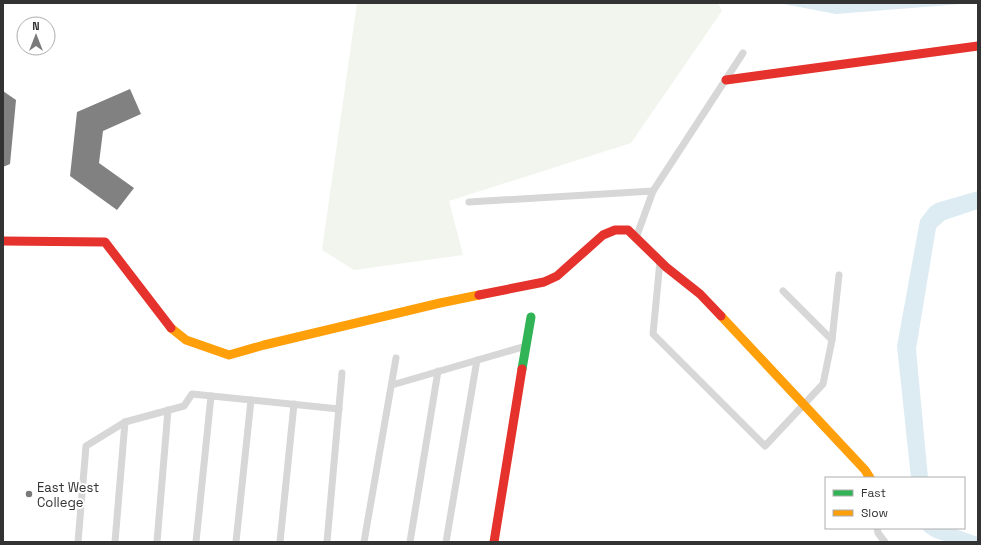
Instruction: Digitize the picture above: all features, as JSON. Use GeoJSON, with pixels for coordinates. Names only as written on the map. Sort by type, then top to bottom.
{"type":"FeatureCollection","features":[{"type":"Feature","properties":{"kind":"street"},"geometry":{"type":"LineString","coordinates":[[726,80],[978,46]]}},
{"type":"Feature","properties":{"kind":"street"},"geometry":{"type":"LineString","coordinates":[[636,238],[653,191],[743,53]]}},
{"type":"Feature","properties":{"kind":"street"},"geometry":{"type":"LineString","coordinates":[[469,202],[653,191]]}},
{"type":"Feature","properties":{"kind":"street"},"geometry":{"type":"LineString","coordinates":[[3,241],[106,242],[168,325],[186,340],[229,355],[264,344],[544,282],[557,276],[603,235],[614,230],[628,230],[660,261],[700,294],[865,470],[869,477]]}},
{"type":"Feature","properties":{"kind":"street"},"geometry":{"type":"LineString","coordinates":[[660,261],[653,334],[765,446],[823,384],[832,340],[839,274]]}},
{"type":"Feature","properties":{"kind":"street"},"geometry":{"type":"LineString","coordinates":[[783,291],[832,340]]}},
{"type":"Feature","properties":{"kind":"street"},"geometry":{"type":"LineString","coordinates":[[494,542],[531,317]]}},
{"type":"Feature","properties":{"kind":"street"},"geometry":{"type":"LineString","coordinates":[[392,384],[526,346]]}},
{"type":"Feature","properties":{"kind":"street"},"geometry":{"type":"LineString","coordinates":[[364,542],[396,358]]}},
{"type":"Feature","properties":{"kind":"street"},"geometry":{"type":"LineString","coordinates":[[446,542],[477,360]]}},
{"type":"Feature","properties":{"kind":"street"},"geometry":{"type":"LineString","coordinates":[[410,542],[438,371]]}},
{"type":"Feature","properties":{"kind":"street"},"geometry":{"type":"LineString","coordinates":[[326,542],[342,373]]}},
{"type":"Feature","properties":{"kind":"street"},"geometry":{"type":"LineString","coordinates":[[78,542],[86,446],[125,422],[184,406],[192,394],[339,409]]}},
{"type":"Feature","properties":{"kind":"street"},"geometry":{"type":"LineString","coordinates":[[196,542],[211,396]]}},
{"type":"Feature","properties":{"kind":"street"},"geometry":{"type":"LineString","coordinates":[[236,542],[252,400]]}},
{"type":"Feature","properties":{"kind":"street"},"geometry":{"type":"LineString","coordinates":[[280,542],[294,404]]}},
{"type":"Feature","properties":{"kind":"street"},"geometry":{"type":"LineString","coordinates":[[156,542],[168,410]]}},
{"type":"Feature","properties":{"kind":"street"},"geometry":{"type":"LineString","coordinates":[[115,542],[125,422]]}},
{"type":"Feature","properties":{"kind":"street"},"geometry":{"type":"LineString","coordinates":[[877,529],[878,533],[885,542]]}},
{"type":"Feature","properties":{"kind":"shaded area"},"geometry":{"type":"Polygon","coordinates":[[[357,3],[718,3],[722,11],[631,143],[449,201],[463,255],[354,270],[322,250],[357,3]]]}},
{"type":"Feature","properties":{"kind":"shaded area"},"geometry":{"type":"Polygon","coordinates":[[[778,3],[974,3],[836,14],[778,3]]]}},
{"type":"Feature","properties":{"kind":"shaded area"},"geometry":{"type":"Polygon","coordinates":[[[978,191],[978,209],[945,220],[936,228],[916,349],[928,477],[911,477],[897,346],[920,220],[930,207],[936,203],[978,191]]]}},
{"type":"Feature","properties":{"kind":"shaded area"},"geometry":{"type":"Polygon","coordinates":[[[922,529],[956,529],[978,537],[978,542],[955,542],[940,540],[922,529]]]}},
{"type":"Feature","properties":{"kind":"building"},"geometry":{"type":"Polygon","coordinates":[[[130,89],[141,114],[103,131],[99,163],[134,188],[117,210],[70,176],[77,112],[130,89]]]}},
{"type":"Feature","properties":{"kind":"building"},"geometry":{"type":"Polygon","coordinates":[[[3,91],[16,100],[10,164],[3,167],[3,91]]]}},
{"type":"Feature","properties":{"kind":"traffic: fast"},"geometry":{"type":"LineString","coordinates":[[522,369],[531,317]]}},
{"type":"Feature","properties":{"kind":"traffic: slow"},"geometry":{"type":"LineString","coordinates":[[171,328],[186,340],[229,355],[264,345],[479,295]]}},
{"type":"Feature","properties":{"kind":"traffic: slow"},"geometry":{"type":"LineString","coordinates":[[721,316],[865,470],[869,477]]}},
{"type":"Feature","properties":{"kind":"traffic: jam"},"geometry":{"type":"LineString","coordinates":[[726,80],[978,46]]}},
{"type":"Feature","properties":{"kind":"traffic: jam"},"geometry":{"type":"LineString","coordinates":[[479,295],[544,282],[557,276],[603,235],[615,230],[628,230],[666,267],[700,294],[721,316]]}},
{"type":"Feature","properties":{"kind":"traffic: jam"},"geometry":{"type":"LineString","coordinates":[[3,241],[105,242],[171,328]]}},
{"type":"Feature","properties":{"kind":"traffic: jam"},"geometry":{"type":"LineString","coordinates":[[494,542],[522,369]]}},
{"type":"Feature","properties":{"kind":"place","name":"East West College"},"geometry":{"type":"Point","coordinates":[29,494]}}]}
